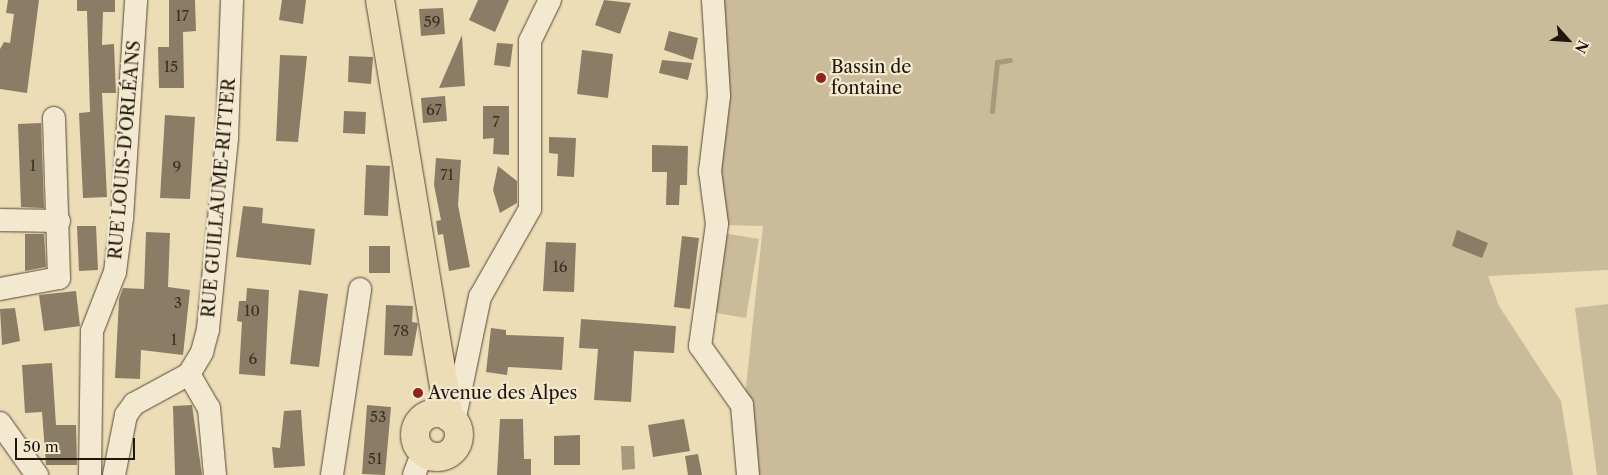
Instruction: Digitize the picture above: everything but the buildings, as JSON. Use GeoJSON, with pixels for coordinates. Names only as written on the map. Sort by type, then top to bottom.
{"type":"FeatureCollection","features":[{"type":"Feature","properties":{"kind":"main road"},"geometry":{"type":"LineString","coordinates":[[380,0],[440,339],[452,419],[458,441],[431,464],[416,441],[440,339]]}},
{"type":"Feature","properties":{"kind":"main road"},"geometry":{"type":"LineString","coordinates":[[420,422],[430,414],[452,419]]}},
{"type":"Feature","properties":{"kind":"street","name":"RUE LOUIS-D'ORLÉANS"},"geometry":{"type":"LineString","coordinates":[[90,475],[92,331],[115,272],[122,218],[136,0]]}},
{"type":"Feature","properties":{"kind":"street","name":"RUE GUILLAUME-RITTER"},"geometry":{"type":"LineString","coordinates":[[189,374],[202,352],[216,272],[232,0]]}},
{"type":"Feature","properties":{"kind":"street"},"geometry":{"type":"LineString","coordinates":[[452,419],[470,329],[480,297],[530,209],[530,41],[550,0]]}},
{"type":"Feature","properties":{"kind":"street"},"geometry":{"type":"LineString","coordinates":[[713,0],[720,96],[710,171],[717,224],[700,346],[742,406],[748,475]]}},
{"type":"Feature","properties":{"kind":"street"},"geometry":{"type":"LineString","coordinates":[[0,289],[57,281],[59,221],[54,118]]}},
{"type":"Feature","properties":{"kind":"street"},"geometry":{"type":"LineString","coordinates":[[0,220],[59,221]]}},
{"type":"Feature","properties":{"kind":"street"},"geometry":{"type":"LineString","coordinates":[[332,475],[360,290]]}},
{"type":"Feature","properties":{"kind":"street"},"geometry":{"type":"LineString","coordinates":[[114,475],[121,430],[134,404],[189,374],[209,408],[215,475]]}},
{"type":"Feature","properties":{"kind":"street"},"geometry":{"type":"LineString","coordinates":[[0,423],[37,475]]}},
{"type":"Feature","properties":{"kind":"shaded area"},"geometry":{"type":"Polygon","coordinates":[[[716,0],[1608,0],[1608,270],[1488,276],[1499,306],[1561,401],[1573,475],[750,475],[744,406],[763,226],[719,225],[716,0]]]}},
{"type":"Feature","properties":{"kind":"shaded area"},"geometry":{"type":"Polygon","coordinates":[[[723,233],[759,239],[746,318],[711,312],[723,233]]]}},
{"type":"Feature","properties":{"kind":"shaded area"},"geometry":{"type":"Polygon","coordinates":[[[1608,304],[1608,475],[1597,475],[1575,308],[1608,304]]]}},
{"type":"Feature","properties":{"kind":"shaded area"},"geometry":{"type":"Polygon","coordinates":[[[621,446],[634,446],[635,469],[622,470],[621,446]]]}},
{"type":"Feature","properties":{"kind":"waterway"},"geometry":{"type":"LineString","coordinates":[[992,111],[997,62],[1010,60]]}},
{"type":"Feature","properties":{"kind":"place","name":"Bassin de fontaine"},"geometry":{"type":"Point","coordinates":[821,78]}},
{"type":"Feature","properties":{"kind":"place","name":"Avenue des Alpes"},"geometry":{"type":"Point","coordinates":[418,393]}}]}
